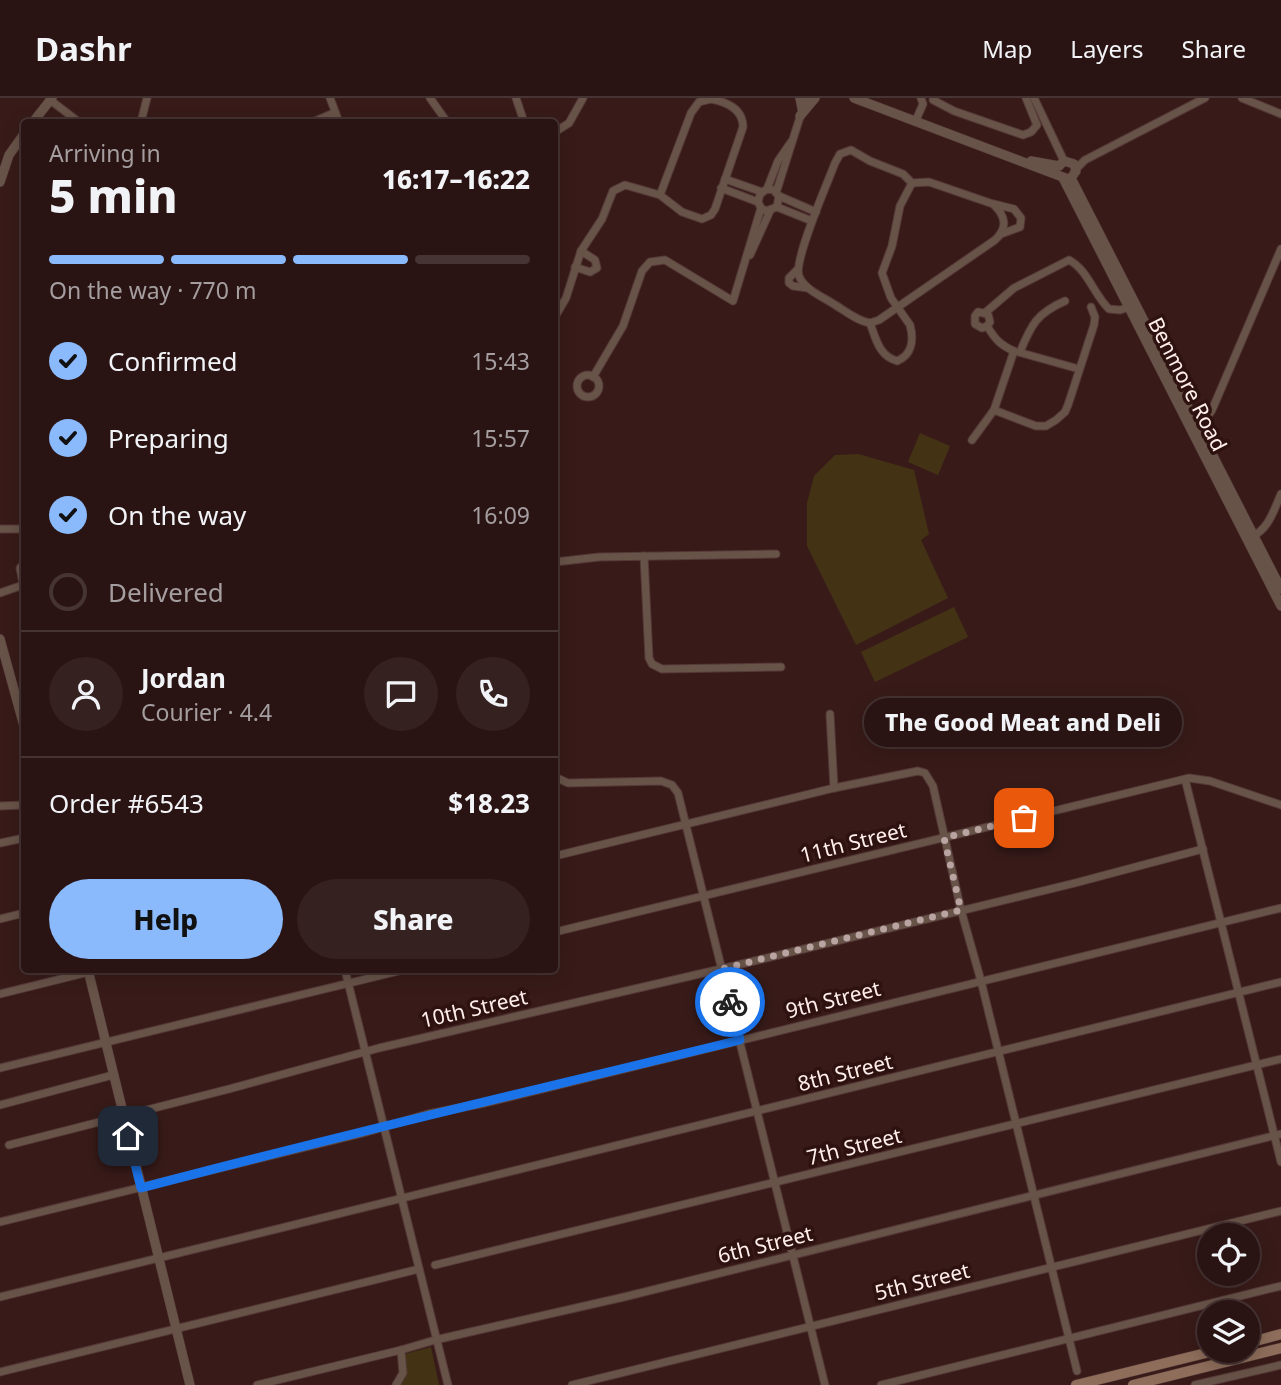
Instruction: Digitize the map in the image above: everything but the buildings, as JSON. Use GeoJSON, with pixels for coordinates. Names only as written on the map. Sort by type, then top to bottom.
{"type":"FeatureCollection","features":[{"type":"Feature","properties":{"kind":"main road"},"geometry":{"type":"LineString","coordinates":[[1260,1340],[1281,1334]]}},
{"type":"Feature","properties":{"kind":"main road"},"geometry":{"type":"LineString","coordinates":[[1133,1385],[1281,1349]]}},
{"type":"Feature","properties":{"kind":"main road"},"geometry":{"type":"LineString","coordinates":[[1076,1385],[1197,1355]]}},
{"type":"Feature","properties":{"kind":"street"},"geometry":{"type":"LineString","coordinates":[[142,119],[147,98]]}},
{"type":"Feature","properties":{"kind":"street"},"geometry":{"type":"LineString","coordinates":[[330,98],[337,119]]}},
{"type":"Feature","properties":{"kind":"street"},"geometry":{"type":"LineString","coordinates":[[430,98],[445,119]]}},
{"type":"Feature","properties":{"kind":"street"},"geometry":{"type":"LineString","coordinates":[[516,98],[523,119]]}},
{"type":"Feature","properties":{"kind":"street"},"geometry":{"type":"LineString","coordinates":[[558,130],[569,123],[583,98]]}},
{"type":"Feature","properties":{"kind":"street"},"geometry":{"type":"LineString","coordinates":[[800,98],[801,112]]}},
{"type":"Feature","properties":{"kind":"street"},"geometry":{"type":"LineString","coordinates":[[746,261],[773,209],[806,98]]}},
{"type":"Feature","properties":{"kind":"street"},"geometry":{"type":"LineString","coordinates":[[801,112],[815,98]]}},
{"type":"Feature","properties":{"kind":"street"},"geometry":{"type":"LineString","coordinates":[[854,98],[1022,160],[1066,170],[1205,98]]}},
{"type":"Feature","properties":{"kind":"street"},"geometry":{"type":"LineString","coordinates":[[916,120],[922,101],[934,99],[954,111],[1023,135],[1031,132],[1037,125],[1026,98]]}},
{"type":"Feature","properties":{"kind":"street"},"geometry":{"type":"LineString","coordinates":[[1034,98],[1066,170]]}},
{"type":"Feature","properties":{"kind":"street"},"geometry":{"type":"LineString","coordinates":[[1242,98],[1281,114]]}},
{"type":"Feature","properties":{"kind":"street"},"geometry":{"type":"LineString","coordinates":[[35,119],[51,99],[75,119]]}},
{"type":"Feature","properties":{"kind":"street"},"geometry":{"type":"LineString","coordinates":[[558,312],[566,298],[582,251],[602,219],[613,191],[625,185],[660,195],[682,212],[702,219],[711,215],[739,142],[743,121],[736,109],[722,101],[706,100],[694,106],[660,195]]}},
{"type":"Feature","properties":{"kind":"street"},"geometry":{"type":"LineString","coordinates":[[320,119],[334,113]]}},
{"type":"Feature","properties":{"kind":"street"},"geometry":{"type":"LineString","coordinates":[[0,182],[3,163],[21,138]]}},
{"type":"Feature","properties":{"kind":"street"},"geometry":{"type":"LineString","coordinates":[[593,377],[622,326],[642,271],[650,262],[665,260],[733,301],[764,190],[791,142]]}},
{"type":"Feature","properties":{"kind":"street"},"geometry":{"type":"LineString","coordinates":[[845,151],[856,152],[870,161],[904,174],[912,183],[900,206],[892,246],[882,273],[887,291],[912,331],[912,345],[902,360],[892,360],[884,354],[870,323],[858,319],[808,289],[793,286],[789,283],[789,278],[797,270],[836,159],[845,151]]}},
{"type":"Feature","properties":{"kind":"street","name":"Benmore Road"},"geometry":{"type":"LineString","coordinates":[[1066,170],[1251,538],[1281,606]]}},
{"type":"Feature","properties":{"kind":"street"},"geometry":{"type":"LineString","coordinates":[[725,178],[764,190],[816,212]]}},
{"type":"Feature","properties":{"kind":"street"},"geometry":{"type":"LineString","coordinates":[[870,323],[1001,234],[1020,227],[1021,218],[1014,209],[929,182],[912,183]]}},
{"type":"Feature","properties":{"kind":"street"},"geometry":{"type":"LineString","coordinates":[[721,188],[759,205],[812,221]]}},
{"type":"Feature","properties":{"kind":"street"},"geometry":{"type":"LineString","coordinates":[[993,204],[1004,219],[1005,227],[1001,234]]}},
{"type":"Feature","properties":{"kind":"street"},"geometry":{"type":"LineString","coordinates":[[1193,424],[1208,416],[1212,410],[1281,249]]}},
{"type":"Feature","properties":{"kind":"street"},"geometry":{"type":"LineString","coordinates":[[575,267],[590,272],[597,268],[595,260],[582,251]]}},
{"type":"Feature","properties":{"kind":"street"},"geometry":{"type":"LineString","coordinates":[[987,326],[979,327],[974,322],[978,312],[986,312],[1014,288],[1065,261],[1072,261],[1088,287],[1109,309],[1133,306]]}},
{"type":"Feature","properties":{"kind":"street"},"geometry":{"type":"LineString","coordinates":[[972,440],[994,410],[1017,351],[1031,327],[1038,317],[1065,300]]}},
{"type":"Feature","properties":{"kind":"street"},"geometry":{"type":"LineString","coordinates":[[994,410],[1036,426],[1050,424],[1065,412],[1094,325],[1095,317],[1091,307]]}},
{"type":"Feature","properties":{"kind":"street"},"geometry":{"type":"LineString","coordinates":[[986,312],[990,319],[987,326]]}},
{"type":"Feature","properties":{"kind":"street"},"geometry":{"type":"LineString","coordinates":[[987,326],[999,344],[1079,369]]}},
{"type":"Feature","properties":{"kind":"street"},"geometry":{"type":"LineString","coordinates":[[1251,538],[1268,524],[1281,494]]}},
{"type":"Feature","properties":{"kind":"street"},"geometry":{"type":"LineString","coordinates":[[0,529],[21,529]]}},
{"type":"Feature","properties":{"kind":"street","name":"Benmore Road"},"geometry":{"type":"LineString","coordinates":[[1251,538],[1281,589]]}},
{"type":"Feature","properties":{"kind":"street"},"geometry":{"type":"LineString","coordinates":[[558,562],[590,557],[776,554]]}},
{"type":"Feature","properties":{"kind":"street"},"geometry":{"type":"LineString","coordinates":[[644,556],[649,659],[652,664],[662,669],[781,667]]}},
{"type":"Feature","properties":{"kind":"street"},"geometry":{"type":"LineString","coordinates":[[0,593],[21,588]]}},
{"type":"Feature","properties":{"kind":"street"},"geometry":{"type":"LineString","coordinates":[[0,639],[21,715]]}},
{"type":"Feature","properties":{"kind":"street"},"geometry":{"type":"LineString","coordinates":[[830,714],[834,788]]}},
{"type":"Feature","properties":{"kind":"street"},"geometry":{"type":"LineString","coordinates":[[558,855],[834,788],[923,771],[932,782],[961,910],[1077,1371]]}},
{"type":"Feature","properties":{"kind":"street"},"geometry":{"type":"LineString","coordinates":[[558,778],[568,783],[661,781],[672,785],[678,793],[825,1385]]}},
{"type":"Feature","properties":{"kind":"street"},"geometry":{"type":"LineString","coordinates":[[1185,779],[1256,1064],[1278,1135],[1281,1162]]}},
{"type":"Feature","properties":{"kind":"street","name":"11th Street"},"geometry":{"type":"LineString","coordinates":[[558,931],[1185,779],[1210,781],[1281,805]]}},
{"type":"Feature","properties":{"kind":"street"},"geometry":{"type":"LineString","coordinates":[[0,806],[21,805]]}},
{"type":"Feature","properties":{"kind":"street"},"geometry":{"type":"LineString","coordinates":[[0,843],[21,839]]}},
{"type":"Feature","properties":{"kind":"street"},"geometry":{"type":"LineString","coordinates":[[961,910],[1203,849]]}},
{"type":"Feature","properties":{"kind":"street","name":"9th Street"},"geometry":{"type":"LineString","coordinates":[[383,1126],[1281,908]]}},
{"type":"Feature","properties":{"kind":"street","name":"10th Street"},"geometry":{"type":"LineString","coordinates":[[9,1145],[365,1052],[961,910]]}},
{"type":"Feature","properties":{"kind":"street"},"geometry":{"type":"LineString","coordinates":[[0,919],[21,914]]}},
{"type":"Feature","properties":{"kind":"street"},"geometry":{"type":"LineString","coordinates":[[0,994],[80,973]]}},
{"type":"Feature","properties":{"kind":"street"},"geometry":{"type":"LineString","coordinates":[[92,973],[113,1075],[190,1385]]}},
{"type":"Feature","properties":{"kind":"street"},"geometry":{"type":"LineString","coordinates":[[346,973],[448,1385]]}},
{"type":"Feature","properties":{"kind":"street"},"geometry":{"type":"LineString","coordinates":[[0,1068],[390,973]]}},
{"type":"Feature","properties":{"kind":"street","name":"8th Street"},"geometry":{"type":"LineString","coordinates":[[401,1198],[1281,982]]}},
{"type":"Feature","properties":{"kind":"street","name":"7th Street"},"geometry":{"type":"LineString","coordinates":[[435,1265],[1281,1059]]}},
{"type":"Feature","properties":{"kind":"street"},"geometry":{"type":"LineString","coordinates":[[0,1105],[113,1075]]}},
{"type":"Feature","properties":{"kind":"street"},"geometry":{"type":"LineString","coordinates":[[0,1222],[383,1126]]}},
{"type":"Feature","properties":{"kind":"street","name":"6th Street"},"geometry":{"type":"LineString","coordinates":[[257,1385],[1278,1135]]}},
{"type":"Feature","properties":{"kind":"street"},"geometry":{"type":"LineString","coordinates":[[0,1297],[401,1198]]}},
{"type":"Feature","properties":{"kind":"street","name":"5th Street"},"geometry":{"type":"LineString","coordinates":[[572,1385],[1281,1211]]}},
{"type":"Feature","properties":{"kind":"street"},"geometry":{"type":"LineString","coordinates":[[0,1372],[419,1269]]}},
{"type":"Feature","properties":{"kind":"street"},"geometry":{"type":"LineString","coordinates":[[881,1385],[1281,1286]]}},
{"type":"Feature","properties":{"kind":"street"},"geometry":{"type":"LineString","coordinates":[[396,1385],[403,1373],[401,1350]]}},
{"type":"Feature","properties":{"kind":"street"},"geometry":{"type":"LineString","coordinates":[[1195,1385],[1281,1365]]}},
{"type":"Feature","properties":{"kind":"shaded area"},"geometry":{"type":"Polygon","coordinates":[[[920,433],[950,446],[938,475],[908,462],[920,433]]]}},
{"type":"Feature","properties":{"kind":"shaded area"},"geometry":{"type":"Polygon","coordinates":[[[858,454],[914,470],[929,534],[921,540],[948,598],[856,645],[807,546],[807,503],[814,476],[835,455],[858,454]]]}},
{"type":"Feature","properties":{"kind":"shaded area"},"geometry":{"type":"Polygon","coordinates":[[[954,607],[968,637],[875,682],[861,652],[954,607]]]}},
{"type":"Feature","properties":{"kind":"shaded area"},"geometry":{"type":"Polygon","coordinates":[[[431,1347],[439,1385],[400,1385],[404,1380],[405,1354],[431,1347]]]}},
{"type":"Feature","properties":{"kind":"way so far"},"geometry":{"type":"LineString","coordinates":[[730,1002],[721,969],[961,910],[944,838],[1024,818]]}},
{"type":"Feature","properties":{"kind":"place","name":"The Good Meat and Deli"},"geometry":{"type":"Point","coordinates":[1024,818]}},
{"type":"Feature","properties":{"kind":"route"},"geometry":{"type":"LineString","coordinates":[[128,1136],[141,1188],[363,1133],[428,1114],[485,1103],[740,1040],[730,1002]]}}]}
